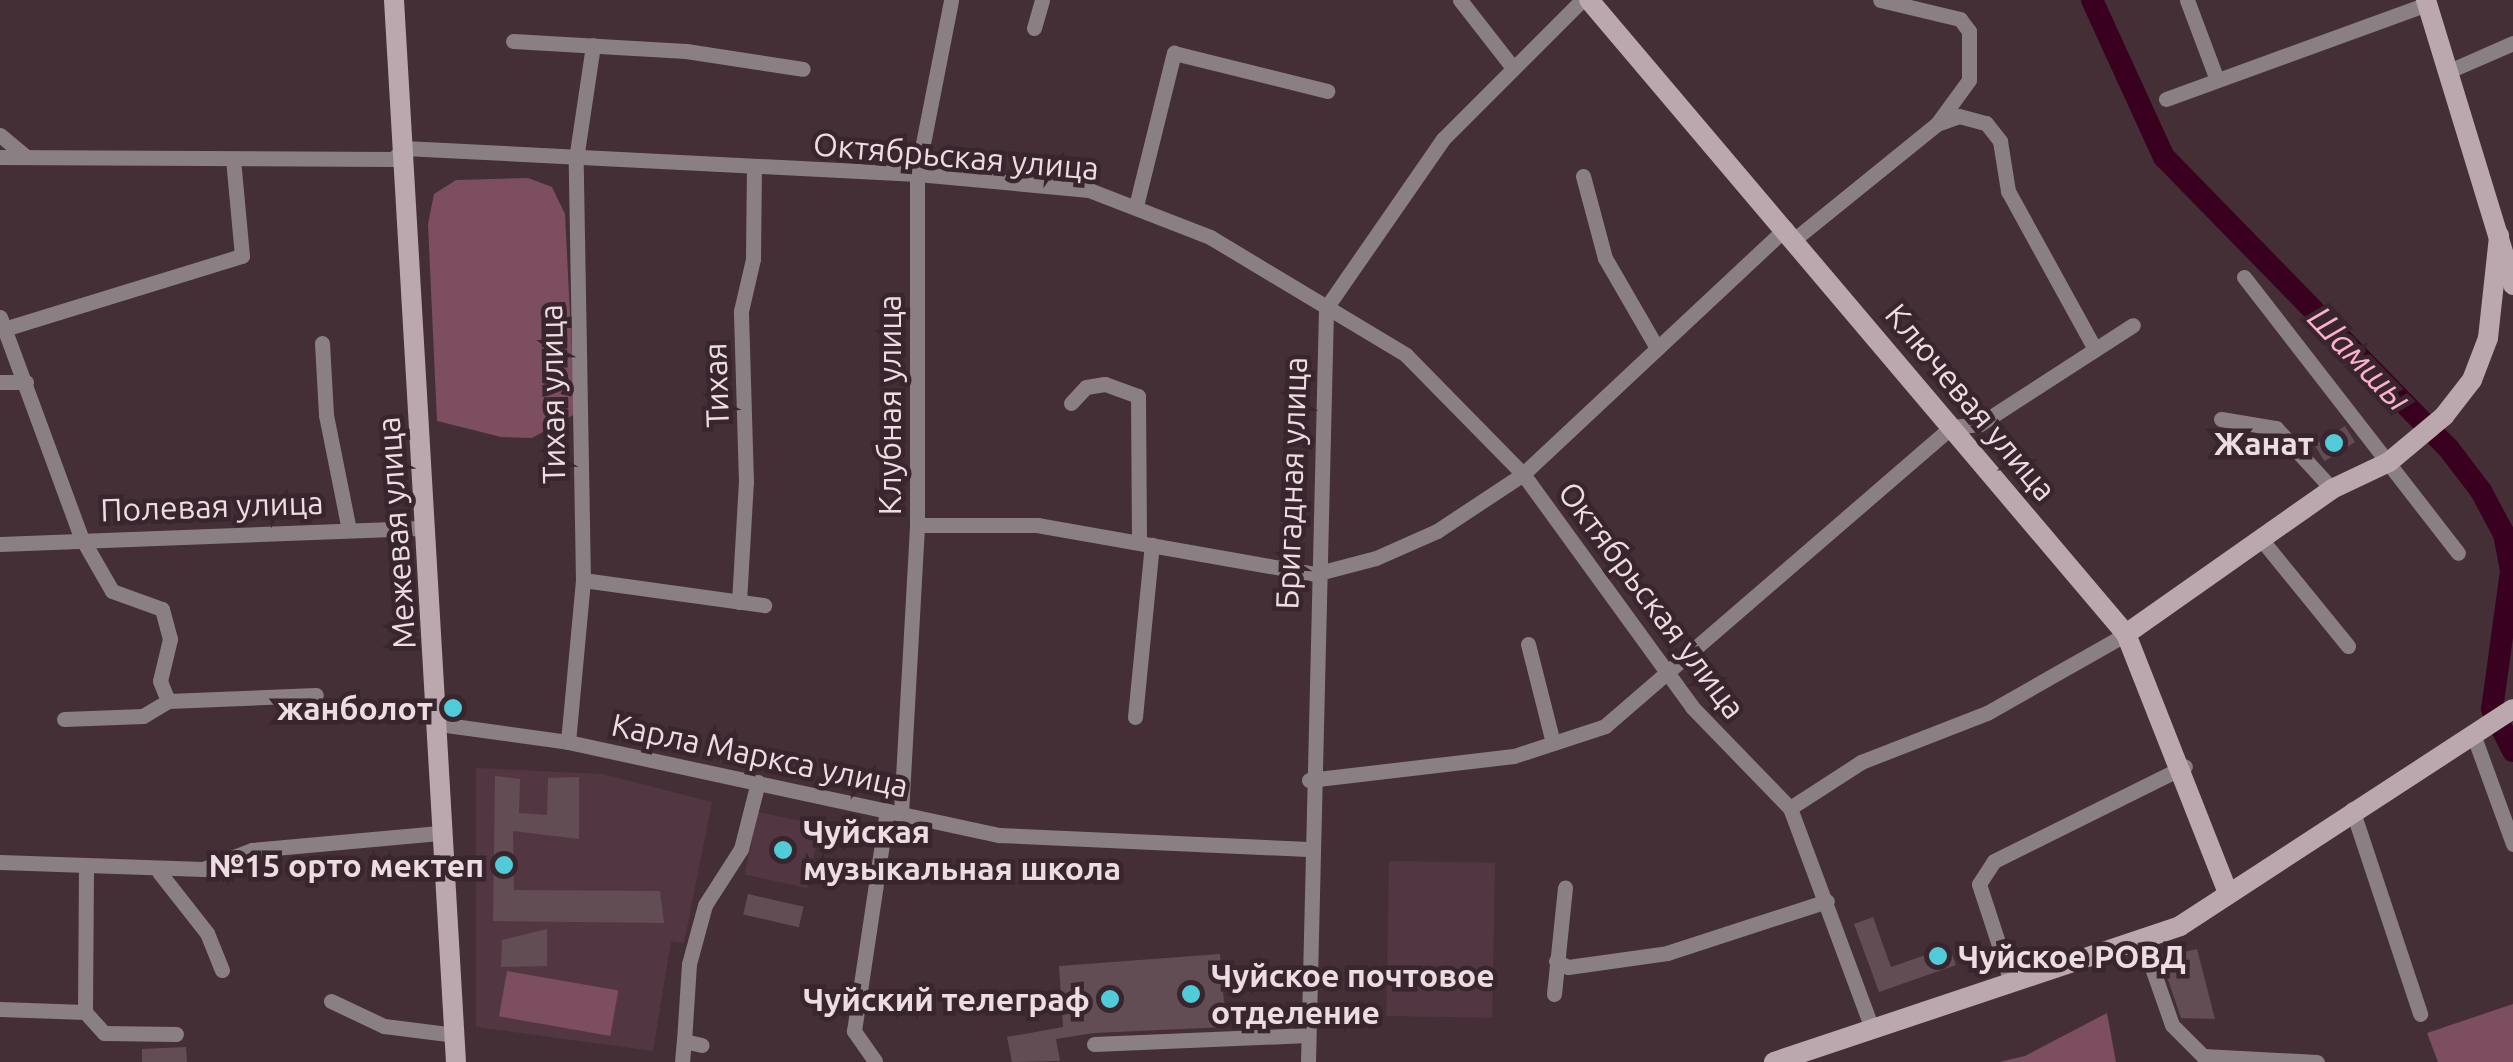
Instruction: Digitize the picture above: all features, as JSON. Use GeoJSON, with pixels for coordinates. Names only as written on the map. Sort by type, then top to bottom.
{"type":"FeatureCollection","features":[{"type":"Feature","properties":{"kind":"street","name":"Межевая улица"},"geometry":{"type":"LineString","coordinates":[[394,0],[398,154],[440,724],[439,832],[456,1062]]}},
{"type":"Feature","properties":{"kind":"street","name":"Клубная улица"},"geometry":{"type":"LineString","coordinates":[[875,1060],[854,1032],[894,811],[917,525],[917,174],[951,0]]}},
{"type":"Feature","properties":{"kind":"street"},"geometry":{"type":"LineString","coordinates":[[1034,28],[1042,0]]}},
{"type":"Feature","properties":{"kind":"street"},"geometry":{"type":"LineString","coordinates":[[1460,0],[1510,64]]}},
{"type":"Feature","properties":{"kind":"street"},"geometry":{"type":"LineString","coordinates":[[1326,308],[1442,139],[1510,64],[1585,0]]}},
{"type":"Feature","properties":{"kind":"street","name":"Ключевая улица"},"geometry":{"type":"LineString","coordinates":[[1585,0],[1791,233],[2126,634],[2184,766],[2227,890]]}},
{"type":"Feature","properties":{"kind":"street"},"geometry":{"type":"LineString","coordinates":[[917,525],[1037,525],[1315,574],[1437,531],[1523,474],[1657,348],[1791,233],[1940,119],[1968,80],[1970,31],[1942,11],[1880,0]]}},
{"type":"Feature","properties":{"kind":"street"},"geometry":{"type":"LineString","coordinates":[[2187,0],[2217,80]]}},
{"type":"Feature","properties":{"kind":"street"},"geometry":{"type":"LineString","coordinates":[[2166,99],[2427,2],[2513,285]]}},
{"type":"Feature","properties":{"kind":"street"},"geometry":{"type":"LineString","coordinates":[[513,40],[803,69]]}},
{"type":"Feature","properties":{"kind":"street"},"geometry":{"type":"LineString","coordinates":[[2450,71],[2513,43]]}},
{"type":"Feature","properties":{"kind":"street","name":"Тихая улица"},"geometry":{"type":"LineString","coordinates":[[568,742],[583,580],[576,158],[592,45]]}},
{"type":"Feature","properties":{"kind":"street"},"geometry":{"type":"LineString","coordinates":[[1136,206],[1174,54],[1327,91]]}},
{"type":"Feature","properties":{"kind":"street"},"geometry":{"type":"LineString","coordinates":[[1940,119],[1959,116],[1986,123],[2000,141],[2008,192],[2095,349]]}},
{"type":"Feature","properties":{"kind":"street"},"geometry":{"type":"LineString","coordinates":[[0,135],[26,157]]}},
{"type":"Feature","properties":{"kind":"street","name":"Октябрьская улица"},"geometry":{"type":"LineString","coordinates":[[0,157],[233,159],[398,154],[404,148],[917,174],[1089,190],[1210,237],[1406,355],[1467,408],[1523,474],[1673,675],[1692,707],[1790,808],[1872,1029]]}},
{"type":"Feature","properties":{"kind":"street"},"geometry":{"type":"LineString","coordinates":[[168,701],[160,681],[170,639],[162,609],[112,590],[82,537],[2,323],[242,256],[233,159]]}},
{"type":"Feature","properties":{"kind":"street","name":"Тихая"},"geometry":{"type":"LineString","coordinates":[[739,602],[746,482],[740,311],[754,259],[754,167]]}},
{"type":"Feature","properties":{"kind":"street"},"geometry":{"type":"LineString","coordinates":[[1582,176],[1605,258],[1657,348]]}},
{"type":"Feature","properties":{"kind":"street"},"geometry":{"type":"LineString","coordinates":[[1790,808],[1861,762],[1988,714],[2126,634],[2332,489],[2389,462],[2444,416],[2472,380],[2488,338],[2500,236]]}},
{"type":"Feature","properties":{"kind":"street"},"geometry":{"type":"LineString","coordinates":[[2244,277],[2458,553]]}},
{"type":"Feature","properties":{"kind":"street","name":"Бригадная улица"},"geometry":{"type":"LineString","coordinates":[[1308,1062],[1309,780],[1326,308]]}},
{"type":"Feature","properties":{"kind":"street"},"geometry":{"type":"LineString","coordinates":[[1309,780],[1410,774],[1553,743],[1604,726],[1673,675],[1952,427],[1980,424],[2133,325]]}},
{"type":"Feature","properties":{"kind":"street"},"geometry":{"type":"LineString","coordinates":[[322,343],[326,414],[350,530]]}},
{"type":"Feature","properties":{"kind":"street"},"geometry":{"type":"LineString","coordinates":[[0,382],[26,382]]}},
{"type":"Feature","properties":{"kind":"street"},"geometry":{"type":"LineString","coordinates":[[1071,404],[1086,387],[1105,384],[1138,396],[1146,544],[1135,717]]}},
{"type":"Feature","properties":{"kind":"street"},"geometry":{"type":"LineString","coordinates":[[2221,419],[2276,428],[2332,489]]}},
{"type":"Feature","properties":{"kind":"street","name":"Полевая улица"},"geometry":{"type":"LineString","coordinates":[[0,544],[82,537],[426,528]]}},
{"type":"Feature","properties":{"kind":"street"},"geometry":{"type":"LineString","coordinates":[[2261,539],[2348,646]]}},
{"type":"Feature","properties":{"kind":"street"},"geometry":{"type":"LineString","coordinates":[[583,580],[764,605]]}},
{"type":"Feature","properties":{"kind":"street"},"geometry":{"type":"LineString","coordinates":[[1528,644],[1553,743]]}},
{"type":"Feature","properties":{"kind":"street"},"geometry":{"type":"LineString","coordinates":[[64,719],[143,716],[168,701],[316,695]]}},
{"type":"Feature","properties":{"kind":"street"},"geometry":{"type":"LineString","coordinates":[[1774,1062],[2143,942],[2511,711]]}},
{"type":"Feature","properties":{"kind":"street","name":"Карла Маркса улица"},"geometry":{"type":"LineString","coordinates":[[440,724],[568,742],[999,835],[1308,848]]}},
{"type":"Feature","properties":{"kind":"street"},"geometry":{"type":"LineString","coordinates":[[2479,731],[2513,844]]}},
{"type":"Feature","properties":{"kind":"street"},"geometry":{"type":"LineString","coordinates":[[2011,982],[1978,884],[1994,861],[2184,766]]}},
{"type":"Feature","properties":{"kind":"street"},"geometry":{"type":"LineString","coordinates":[[682,1062],[689,964],[705,906],[740,849],[758,782]]}},
{"type":"Feature","properties":{"kind":"street"},"geometry":{"type":"LineString","coordinates":[[2352,809],[2420,1014]]}},
{"type":"Feature","properties":{"kind":"street"},"geometry":{"type":"LineString","coordinates":[[0,862],[159,872],[203,869],[252,850],[439,832]]}},
{"type":"Feature","properties":{"kind":"street"},"geometry":{"type":"LineString","coordinates":[[86,867],[86,1012],[104,1033],[176,1034]]}},
{"type":"Feature","properties":{"kind":"street"},"geometry":{"type":"LineString","coordinates":[[159,872],[206,933],[222,970]]}},
{"type":"Feature","properties":{"kind":"street"},"geometry":{"type":"LineString","coordinates":[[1554,994],[1565,888]]}},
{"type":"Feature","properties":{"kind":"street"},"geometry":{"type":"LineString","coordinates":[[1556,960],[1568,967],[1666,952],[1827,901]]}},
{"type":"Feature","properties":{"kind":"street"},"geometry":{"type":"LineString","coordinates":[[2143,942],[2172,1024],[2204,1059],[2317,1062]]}},
{"type":"Feature","properties":{"kind":"street"},"geometry":{"type":"LineString","coordinates":[[331,1002],[384,1026],[455,1035]]}},
{"type":"Feature","properties":{"kind":"street"},"geometry":{"type":"LineString","coordinates":[[0,1009],[86,1012]]}},
{"type":"Feature","properties":{"kind":"street"},"geometry":{"type":"LineString","coordinates":[[1094,1044],[1308,1035]]}},
{"type":"Feature","properties":{"kind":"street"},"geometry":{"type":"LineString","coordinates":[[684,1041],[702,1044]]}},
{"type":"Feature","properties":{"kind":"shaded area"},"geometry":{"type":"Polygon","coordinates":[[[528,178],[552,187],[565,214],[575,414],[532,438],[501,437],[437,421],[428,224],[434,194],[456,180],[528,178]]]}},
{"type":"Feature","properties":{"kind":"shaded area"},"geometry":{"type":"Polygon","coordinates":[[[476,768],[602,774],[712,802],[684,943],[671,941],[653,1051],[476,1027],[476,768]]]}},
{"type":"Feature","properties":{"kind":"shaded area","name":"Чуйская музыкальная школа"},"geometry":{"type":"Polygon","coordinates":[[[758,812],[821,825],[807,888],[745,875],[758,812]]]}},
{"type":"Feature","properties":{"kind":"shaded area"},"geometry":{"type":"Polygon","coordinates":[[[1389,861],[1495,863],[1492,1018],[1386,1016],[1389,861]]]}},
{"type":"Feature","properties":{"kind":"shaded area"},"geometry":{"type":"Polygon","coordinates":[[[507,971],[618,991],[610,1036],[499,1016],[507,971]]]}},
{"type":"Feature","properties":{"kind":"shaded area"},"geometry":{"type":"Polygon","coordinates":[[[2513,1004],[2513,1062],[2438,1062],[2427,1033],[2513,1004]]]}},
{"type":"Feature","properties":{"kind":"shaded area"},"geometry":{"type":"Polygon","coordinates":[[[2107,1013],[2116,1062],[1999,1062],[2025,1056],[2107,1013]]]}},
{"type":"Feature","properties":{"kind":"building","name":"Жанат"},"geometry":{"type":"Polygon","coordinates":[[[2345,426],[2355,442],[2325,461],[2314,445],[2345,426]]]}},
{"type":"Feature","properties":{"kind":"building","name":"№15 орто мектеп"},"geometry":{"type":"Polygon","coordinates":[[[495,776],[520,779],[519,813],[547,815],[548,778],[579,777],[579,839],[513,831],[514,890],[660,891],[664,923],[493,921],[495,776]]]}},
{"type":"Feature","properties":{"kind":"building"},"geometry":{"type":"Polygon","coordinates":[[[748,894],[804,907],[799,927],[743,914],[748,894]]]}},
{"type":"Feature","properties":{"kind":"building","name":"Чуйское РОВД"},"geometry":{"type":"Polygon","coordinates":[[[1873,917],[1891,967],[1949,947],[1956,965],[1879,992],[1854,924],[1873,917]]]}},
{"type":"Feature","properties":{"kind":"building"},"geometry":{"type":"Polygon","coordinates":[[[547,929],[547,966],[501,967],[502,940],[547,929]]]}},
{"type":"Feature","properties":{"kind":"building"},"geometry":{"type":"Polygon","coordinates":[[[2182,943],[2184,952],[2197,949],[2215,1019],[2181,1018],[2160,956],[2182,943]]]}},
{"type":"Feature","properties":{"kind":"building"},"geometry":{"type":"Polygon","coordinates":[[[1220,954],[1226,1027],[1094,1033],[1056,1039],[1060,1061],[1012,1062],[1007,1037],[1063,1027],[1059,966],[1220,954]]]}},
{"type":"Feature","properties":{"kind":"building"},"geometry":{"type":"Polygon","coordinates":[[[186,1047],[187,1062],[142,1062],[142,1049],[186,1047]]]}},
{"type":"Feature","properties":{"kind":"waterway","name":"Шамшы"},"geometry":{"type":"LineString","coordinates":[[2092,0],[2164,157],[2449,449],[2481,491],[2504,534],[2511,571],[2492,709],[2513,751]]}},
{"type":"Feature","properties":{"kind":"place","name":"Жанат"},"geometry":{"type":"Point","coordinates":[2334,443]}},
{"type":"Feature","properties":{"kind":"place","name":"жанболот"},"geometry":{"type":"Point","coordinates":[453,708]}},
{"type":"Feature","properties":{"kind":"place","name":"Чуйская музыкальная школа"},"geometry":{"type":"Point","coordinates":[783,850]}},
{"type":"Feature","properties":{"kind":"place","name":"№15 орто мектеп"},"geometry":{"type":"Point","coordinates":[504,865]}},
{"type":"Feature","properties":{"kind":"place","name":"Чуйское РОВД"},"geometry":{"type":"Point","coordinates":[1938,956]}},
{"type":"Feature","properties":{"kind":"place","name":"Чуйское почтовое отделение"},"geometry":{"type":"Point","coordinates":[1191,994]}},
{"type":"Feature","properties":{"kind":"place","name":"Чуйский телеграф"},"geometry":{"type":"Point","coordinates":[1110,999]}}]}
